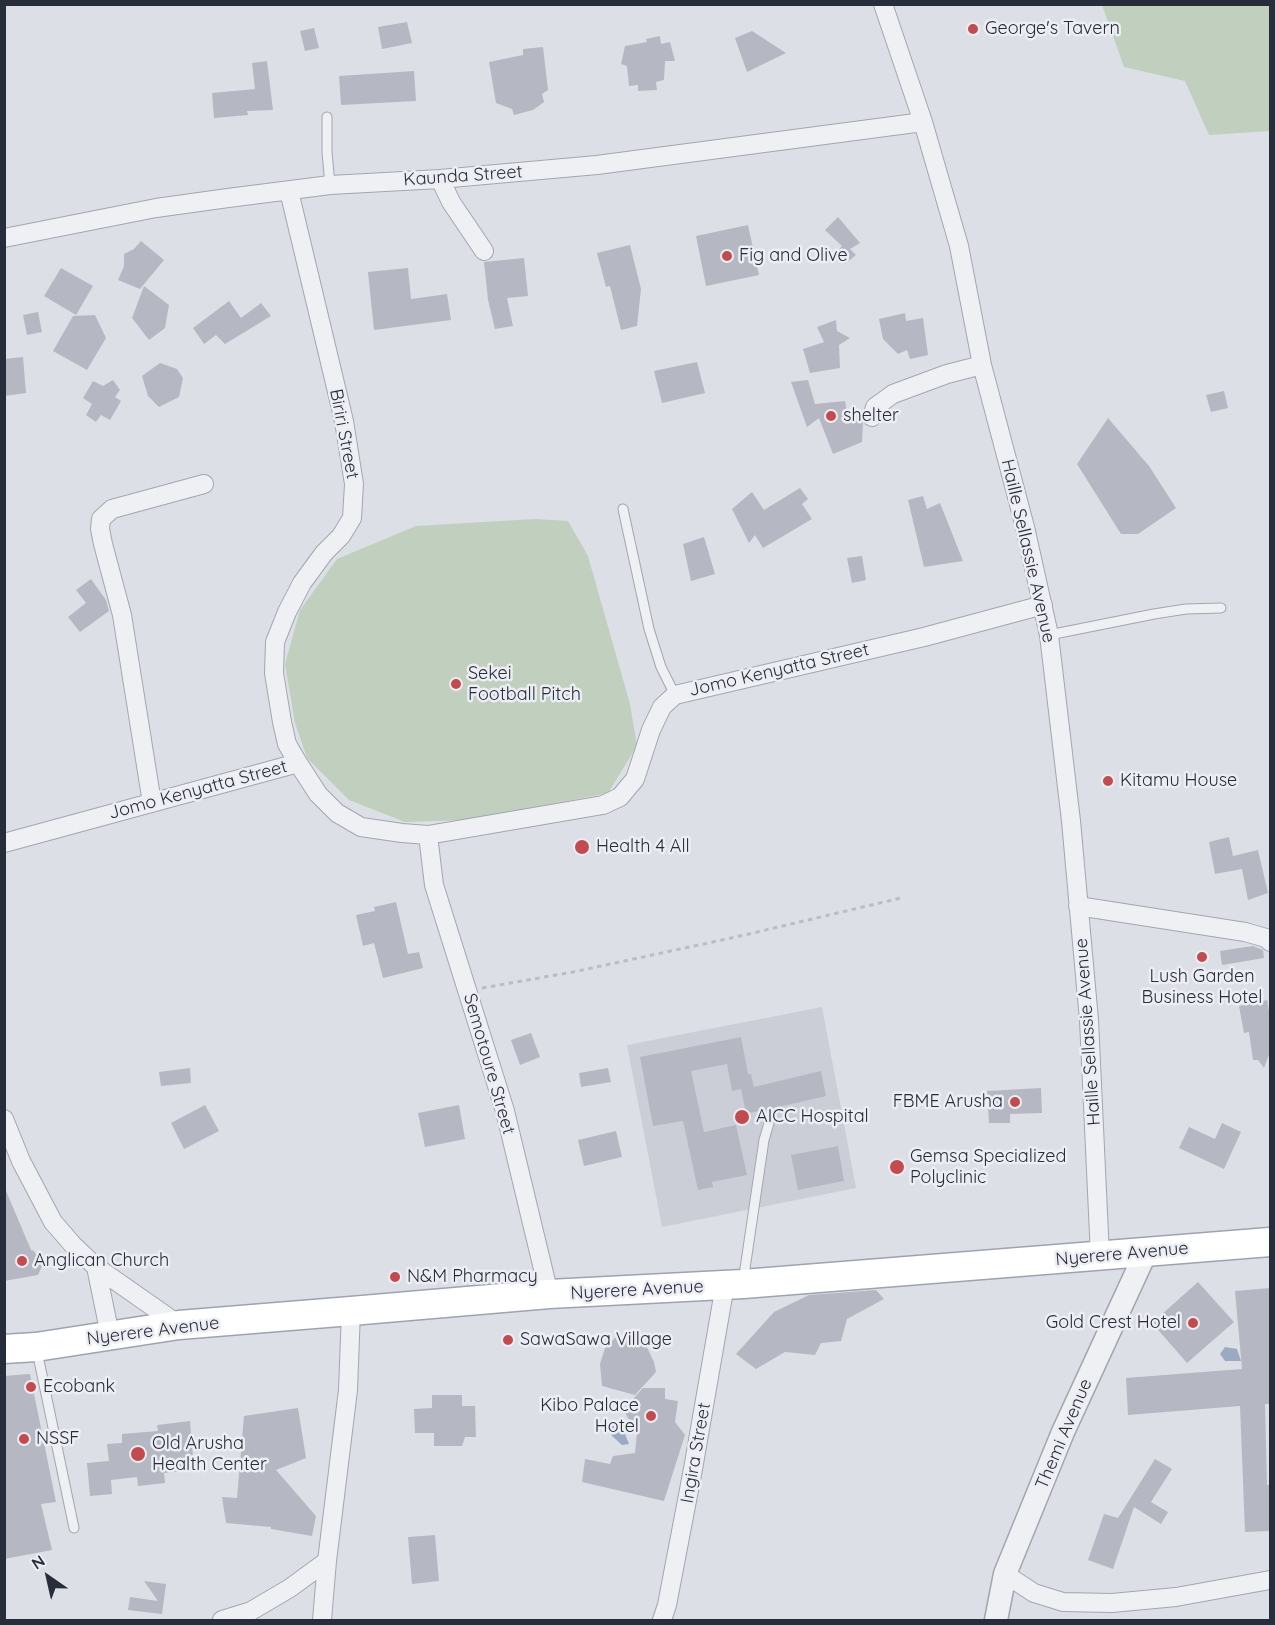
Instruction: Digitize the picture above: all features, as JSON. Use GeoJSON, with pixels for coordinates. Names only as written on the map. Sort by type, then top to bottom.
{"type":"FeatureCollection","features":[{"type":"Feature","properties":{"kind":"main road","name":"Nyerere Avenue"},"geometry":{"type":"LineString","coordinates":[[4,1349],[36,1347],[179,1325],[549,1294],[734,1285],[1270,1242]]}},
{"type":"Feature","properties":{"kind":"street","name":"Haille Sellassie Avenue"},"geometry":{"type":"LineString","coordinates":[[884,4],[923,122],[959,246],[982,365],[1025,527],[1049,635],[1071,821],[1091,1048],[1100,1256]]}},
{"type":"Feature","properties":{"kind":"street","name":"Kaunda Street"},"geometry":{"type":"LineString","coordinates":[[4,238],[156,208],[289,190],[597,165],[923,122]]}},
{"type":"Feature","properties":{"kind":"street"},"geometry":{"type":"LineString","coordinates":[[440,179],[451,202],[484,251]]}},
{"type":"Feature","properties":{"kind":"street","name":"Biriri Street"},"geometry":{"type":"LineString","coordinates":[[289,190],[344,421],[354,484],[352,518],[341,536],[324,553],[302,584],[275,642],[274,673],[282,722],[287,744],[298,763]]}},
{"type":"Feature","properties":{"kind":"street"},"geometry":{"type":"LineString","coordinates":[[872,417],[875,407],[893,394],[982,365]]}},
{"type":"Feature","properties":{"kind":"street"},"geometry":{"type":"LineString","coordinates":[[152,803],[122,615],[103,544],[101,519],[112,509],[204,484]]}},
{"type":"Feature","properties":{"kind":"street","name":"Jomo Kenyatta Street"},"geometry":{"type":"LineString","coordinates":[[4,843],[298,763],[318,794],[337,813],[361,827],[402,833],[428,835],[603,805],[620,797],[635,779],[651,730],[662,707],[675,695],[924,637],[1043,605]]}},
{"type":"Feature","properties":{"kind":"street","name":"Semotoure Street"},"geometry":{"type":"LineString","coordinates":[[428,835],[434,885],[505,1111],[549,1294]]}},
{"type":"Feature","properties":{"kind":"street"},"geometry":{"type":"LineString","coordinates":[[1078,906],[1245,932],[1266,938],[1270,942]]}},
{"type":"Feature","properties":{"kind":"street"},"geometry":{"type":"LineString","coordinates":[[4,1119],[21,1161],[53,1222],[96,1267],[179,1325]]}},
{"type":"Feature","properties":{"kind":"street","name":"Themi Avenue"},"geometry":{"type":"LineString","coordinates":[[996,1620],[1005,1574],[1063,1432],[1146,1252]]}},
{"type":"Feature","properties":{"kind":"street"},"geometry":{"type":"LineString","coordinates":[[96,1267],[110,1335]]}},
{"type":"Feature","properties":{"kind":"street","name":"Ingira Street"},"geometry":{"type":"LineString","coordinates":[[663,1620],[734,1285]]}},
{"type":"Feature","properties":{"kind":"street"},"geometry":{"type":"LineString","coordinates":[[322,1620],[348,1390],[351,1311]]}},
{"type":"Feature","properties":{"kind":"street"},"geometry":{"type":"LineString","coordinates":[[222,1620],[251,1611],[290,1588],[327,1561]]}},
{"type":"Feature","properties":{"kind":"street"},"geometry":{"type":"LineString","coordinates":[[1005,1574],[1034,1593],[1063,1602],[1112,1603],[1176,1598],[1270,1580]]}},
{"type":"Feature","properties":{"kind":"lane"},"geometry":{"type":"LineString","coordinates":[[327,117],[330,185]]}},
{"type":"Feature","properties":{"kind":"lane"},"geometry":{"type":"LineString","coordinates":[[623,509],[649,629],[660,667],[675,695]]}},
{"type":"Feature","properties":{"kind":"lane"},"geometry":{"type":"LineString","coordinates":[[1049,635],[1186,609],[1221,608]]}},
{"type":"Feature","properties":{"kind":"lane"},"geometry":{"type":"LineString","coordinates":[[734,1285],[769,1123]]}},
{"type":"Feature","properties":{"kind":"lane"},"geometry":{"type":"LineString","coordinates":[[36,1347],[74,1528]]}},
{"type":"Feature","properties":{"kind":"path"},"geometry":{"type":"LineString","coordinates":[[468,991],[573,972],[736,937],[901,898]]}},
{"type":"Feature","properties":{"kind":"shaded area","name":"AICC Hospital"},"geometry":{"type":"Polygon","coordinates":[[[822,1007],[856,1188],[662,1227],[627,1045],[822,1007]]]}},
{"type":"Feature","properties":{"kind":"green space"},"geometry":{"type":"Polygon","coordinates":[[[1102,5],[1270,5],[1270,131],[1209,135],[1185,81],[1124,67],[1102,5]]]}},
{"type":"Feature","properties":{"kind":"green space","name":"Sekei Football Pitch"},"geometry":{"type":"Polygon","coordinates":[[[535,519],[568,521],[588,556],[630,704],[637,746],[608,793],[469,820],[405,822],[349,800],[307,758],[295,723],[285,664],[300,610],[337,559],[416,526],[535,519]]]}},
{"type":"Feature","properties":{"kind":"water"},"geometry":{"type":"Polygon","coordinates":[[[1225,1347],[1237,1349],[1241,1361],[1225,1361],[1220,1354],[1225,1347]]]}},
{"type":"Feature","properties":{"kind":"water"},"geometry":{"type":"Polygon","coordinates":[[[619,1423],[620,1431],[625,1434],[629,1444],[622,1445],[612,1436],[609,1424],[619,1423]]]}},
{"type":"Feature","properties":{"kind":"building"},"geometry":{"type":"Polygon","coordinates":[[[407,22],[412,43],[382,49],[378,27],[407,22]]]}},
{"type":"Feature","properties":{"kind":"building"},"geometry":{"type":"Polygon","coordinates":[[[314,28],[319,48],[305,51],[300,31],[314,28]]]}},
{"type":"Feature","properties":{"kind":"building"},"geometry":{"type":"Polygon","coordinates":[[[752,31],[786,53],[747,72],[735,38],[752,31]]]}},
{"type":"Feature","properties":{"kind":"building"},"geometry":{"type":"Polygon","coordinates":[[[660,36],[661,44],[670,42],[675,61],[665,61],[664,80],[656,82],[657,90],[638,91],[638,85],[629,86],[627,66],[621,64],[625,46],[647,42],[646,39],[660,36]]]}},
{"type":"Feature","properties":{"kind":"building"},"geometry":{"type":"Polygon","coordinates":[[[543,47],[548,90],[542,94],[544,102],[533,110],[514,115],[512,109],[496,103],[489,62],[523,55],[523,49],[543,47]]]}},
{"type":"Feature","properties":{"kind":"building"},"geometry":{"type":"Polygon","coordinates":[[[267,61],[273,110],[247,111],[248,115],[214,118],[212,93],[255,89],[252,63],[267,61]]]}},
{"type":"Feature","properties":{"kind":"building"},"geometry":{"type":"Polygon","coordinates":[[[414,71],[416,101],[341,105],[339,76],[414,71]]]}},
{"type":"Feature","properties":{"kind":"building"},"geometry":{"type":"Polygon","coordinates":[[[838,217],[860,243],[850,249],[856,255],[845,264],[835,254],[842,246],[825,230],[838,217]]]}},
{"type":"Feature","properties":{"kind":"building","name":"Fig and Olive"},"geometry":{"type":"Polygon","coordinates":[[[748,225],[759,275],[706,286],[696,236],[748,225]]]}},
{"type":"Feature","properties":{"kind":"building"},"geometry":{"type":"Polygon","coordinates":[[[141,241],[164,260],[140,289],[118,280],[124,266],[124,254],[134,249],[141,241]]]}},
{"type":"Feature","properties":{"kind":"building"},"geometry":{"type":"Polygon","coordinates":[[[630,245],[641,289],[637,326],[621,330],[610,286],[606,287],[597,253],[630,245]]]}},
{"type":"Feature","properties":{"kind":"building"},"geometry":{"type":"Polygon","coordinates":[[[524,258],[528,296],[507,298],[513,326],[495,329],[488,300],[484,262],[524,258]]]}},
{"type":"Feature","properties":{"kind":"building"},"geometry":{"type":"Polygon","coordinates":[[[61,268],[93,286],[76,315],[44,296],[61,268]]]}},
{"type":"Feature","properties":{"kind":"building"},"geometry":{"type":"Polygon","coordinates":[[[408,268],[411,299],[447,294],[451,320],[374,330],[368,272],[408,268]]]}},
{"type":"Feature","properties":{"kind":"building"},"geometry":{"type":"Polygon","coordinates":[[[144,286],[169,305],[165,328],[149,340],[132,318],[144,286]]]}},
{"type":"Feature","properties":{"kind":"building"},"geometry":{"type":"Polygon","coordinates":[[[229,301],[241,318],[261,303],[271,316],[225,344],[216,335],[204,344],[193,328],[229,301]]]}},
{"type":"Feature","properties":{"kind":"building"},"geometry":{"type":"Polygon","coordinates":[[[38,312],[42,332],[27,335],[23,315],[38,312]]]}},
{"type":"Feature","properties":{"kind":"building"},"geometry":{"type":"Polygon","coordinates":[[[905,313],[906,321],[923,318],[928,355],[910,359],[907,350],[898,354],[883,339],[879,319],[905,313]]]}},
{"type":"Feature","properties":{"kind":"building"},"geometry":{"type":"Polygon","coordinates":[[[95,315],[106,338],[87,370],[53,351],[73,316],[95,315]]]}},
{"type":"Feature","properties":{"kind":"building"},"geometry":{"type":"Polygon","coordinates":[[[836,320],[837,331],[850,338],[839,345],[840,368],[810,373],[803,349],[824,342],[817,327],[836,320]]]}},
{"type":"Feature","properties":{"kind":"building"},"geometry":{"type":"Polygon","coordinates":[[[23,357],[26,393],[4,396],[4,359],[23,357]]]}},
{"type":"Feature","properties":{"kind":"building"},"geometry":{"type":"Polygon","coordinates":[[[697,362],[705,393],[662,403],[654,371],[697,362]]]}},
{"type":"Feature","properties":{"kind":"building"},"geometry":{"type":"Polygon","coordinates":[[[160,363],[177,369],[183,378],[179,397],[159,407],[148,396],[142,376],[160,363]]]}},
{"type":"Feature","properties":{"kind":"building"},"geometry":{"type":"Polygon","coordinates":[[[113,380],[120,390],[115,397],[121,401],[110,420],[101,415],[96,422],[86,415],[92,404],[83,398],[93,381],[103,386],[113,380]]]}},
{"type":"Feature","properties":{"kind":"building","name":"shelter"},"geometry":{"type":"Polygon","coordinates":[[[808,380],[815,404],[845,401],[847,412],[854,408],[863,422],[862,442],[833,454],[819,418],[807,427],[791,382],[808,380]]]}},
{"type":"Feature","properties":{"kind":"building"},"geometry":{"type":"Polygon","coordinates":[[[1224,391],[1228,408],[1211,412],[1206,395],[1224,391]]]}},
{"type":"Feature","properties":{"kind":"building"},"geometry":{"type":"Polygon","coordinates":[[[1108,418],[1149,466],[1176,508],[1138,534],[1121,534],[1077,464],[1108,418]]]}},
{"type":"Feature","properties":{"kind":"building"},"geometry":{"type":"Polygon","coordinates":[[[800,488],[808,499],[802,504],[812,519],[763,548],[755,535],[749,543],[732,509],[752,492],[764,510],[800,488]]]}},
{"type":"Feature","properties":{"kind":"building"},"geometry":{"type":"Polygon","coordinates":[[[923,496],[927,509],[940,503],[963,561],[924,567],[908,500],[923,496]]]}},
{"type":"Feature","properties":{"kind":"building"},"geometry":{"type":"Polygon","coordinates":[[[704,537],[715,574],[691,581],[683,544],[704,537]]]}},
{"type":"Feature","properties":{"kind":"building"},"geometry":{"type":"Polygon","coordinates":[[[862,556],[866,580],[852,583],[847,558],[862,556]]]}},
{"type":"Feature","properties":{"kind":"building"},"geometry":{"type":"Polygon","coordinates":[[[91,579],[106,600],[109,611],[80,632],[68,617],[86,603],[76,590],[91,579]]]}},
{"type":"Feature","properties":{"kind":"building"},"geometry":{"type":"Polygon","coordinates":[[[1229,837],[1233,856],[1258,850],[1268,893],[1248,900],[1242,869],[1215,874],[1209,842],[1229,837]]]}},
{"type":"Feature","properties":{"kind":"building"},"geometry":{"type":"Polygon","coordinates":[[[396,902],[408,954],[419,952],[423,968],[383,978],[374,943],[363,946],[356,915],[375,911],[374,907],[396,902]]]}},
{"type":"Feature","properties":{"kind":"building"},"geometry":{"type":"Polygon","coordinates":[[[1253,946],[1263,950],[1264,958],[1222,965],[1220,951],[1253,946]]]}},
{"type":"Feature","properties":{"kind":"building"},"geometry":{"type":"Polygon","coordinates":[[[1267,1000],[1270,1016],[1270,1052],[1264,1068],[1258,1060],[1253,1060],[1249,1032],[1244,1033],[1239,1006],[1267,1000]]]}},
{"type":"Feature","properties":{"kind":"building"},"geometry":{"type":"Polygon","coordinates":[[[531,1033],[540,1057],[520,1065],[511,1040],[531,1033]]]}},
{"type":"Feature","properties":{"kind":"building"},"geometry":{"type":"Polygon","coordinates":[[[741,1037],[748,1074],[751,1074],[754,1087],[821,1071],[826,1096],[746,1113],[741,1089],[732,1091],[727,1064],[691,1071],[704,1132],[736,1125],[747,1175],[712,1182],[713,1187],[698,1190],[683,1121],[653,1126],[640,1057],[741,1037]]]}},
{"type":"Feature","properties":{"kind":"building"},"geometry":{"type":"Polygon","coordinates":[[[190,1068],[191,1083],[161,1086],[159,1072],[190,1068]]]}},
{"type":"Feature","properties":{"kind":"building"},"geometry":{"type":"Polygon","coordinates":[[[608,1068],[611,1082],[581,1087],[579,1073],[608,1068]]]}},
{"type":"Feature","properties":{"kind":"building","name":"FBME Arusha"},"geometry":{"type":"Polygon","coordinates":[[[1041,1088],[1042,1113],[1010,1114],[1010,1123],[989,1123],[987,1091],[1041,1088]]]}},
{"type":"Feature","properties":{"kind":"building"},"geometry":{"type":"Polygon","coordinates":[[[205,1105],[219,1131],[184,1149],[171,1123],[205,1105]]]}},
{"type":"Feature","properties":{"kind":"building"},"geometry":{"type":"Polygon","coordinates":[[[459,1105],[465,1139],[425,1147],[418,1113],[459,1105]]]}},
{"type":"Feature","properties":{"kind":"building"},"geometry":{"type":"Polygon","coordinates":[[[1222,1123],[1241,1132],[1224,1169],[1179,1148],[1189,1127],[1215,1139],[1222,1123]]]}},
{"type":"Feature","properties":{"kind":"building"},"geometry":{"type":"Polygon","coordinates":[[[616,1131],[622,1157],[584,1166],[578,1140],[616,1131]]]}},
{"type":"Feature","properties":{"kind":"building"},"geometry":{"type":"Polygon","coordinates":[[[838,1146],[844,1181],[798,1190],[791,1155],[838,1146]]]}},
{"type":"Feature","properties":{"kind":"building"},"geometry":{"type":"Polygon","coordinates":[[[4,1186],[31,1250],[34,1251],[42,1266],[38,1275],[4,1281],[4,1186]]]}},
{"type":"Feature","properties":{"kind":"building","name":"Gold Crest Hotel"},"geometry":{"type":"Polygon","coordinates":[[[1198,1282],[1234,1322],[1187,1363],[1152,1323],[1198,1282]]]}},
{"type":"Feature","properties":{"kind":"building"},"geometry":{"type":"Polygon","coordinates":[[[1270,1288],[1270,1404],[1265,1404],[1267,1485],[1270,1485],[1270,1531],[1245,1532],[1240,1406],[1128,1415],[1126,1378],[1242,1369],[1235,1291],[1270,1288]]]}},
{"type":"Feature","properties":{"kind":"building"},"geometry":{"type":"Polygon","coordinates":[[[876,1290],[884,1299],[847,1319],[841,1341],[821,1343],[815,1355],[785,1352],[756,1369],[736,1354],[774,1312],[809,1295],[876,1290]]]}},
{"type":"Feature","properties":{"kind":"building"},"geometry":{"type":"Polygon","coordinates":[[[617,1336],[634,1336],[644,1341],[654,1362],[656,1372],[635,1395],[602,1386],[600,1364],[605,1348],[617,1336]]]}},
{"type":"Feature","properties":{"kind":"building","name":"NSSF"},"geometry":{"type":"Polygon","coordinates":[[[30,1374],[56,1502],[41,1504],[52,1550],[4,1559],[4,1376],[30,1374]]]}},
{"type":"Feature","properties":{"kind":"building","name":"Kibo Palace Hotel"},"geometry":{"type":"Polygon","coordinates":[[[643,1388],[665,1388],[665,1399],[678,1401],[675,1422],[685,1435],[664,1501],[582,1482],[585,1459],[610,1464],[613,1456],[635,1453],[637,1432],[623,1410],[643,1388]]]}},
{"type":"Feature","properties":{"kind":"building"},"geometry":{"type":"Polygon","coordinates":[[[432,1395],[462,1395],[462,1406],[475,1406],[476,1437],[465,1437],[462,1446],[434,1446],[434,1433],[415,1433],[414,1409],[432,1408],[432,1395]]]}},
{"type":"Feature","properties":{"kind":"building"},"geometry":{"type":"Polygon","coordinates":[[[298,1408],[306,1458],[276,1470],[316,1516],[312,1536],[271,1529],[271,1527],[226,1523],[222,1497],[237,1498],[244,1416],[298,1408]]]}},
{"type":"Feature","properties":{"kind":"building"},"geometry":{"type":"Polygon","coordinates":[[[190,1421],[194,1470],[164,1473],[165,1483],[138,1486],[137,1477],[111,1480],[112,1494],[90,1496],[87,1463],[109,1461],[107,1444],[122,1443],[122,1434],[158,1431],[157,1425],[190,1421]]]}},
{"type":"Feature","properties":{"kind":"building"},"geometry":{"type":"Polygon","coordinates":[[[1155,1459],[1172,1469],[1151,1502],[1168,1512],[1161,1524],[1134,1507],[1113,1569],[1088,1560],[1104,1514],[1118,1518],[1155,1459]]]}},
{"type":"Feature","properties":{"kind":"building"},"geometry":{"type":"Polygon","coordinates":[[[435,1535],[439,1581],[412,1584],[408,1537],[435,1535]]]}},
{"type":"Feature","properties":{"kind":"building"},"geometry":{"type":"Polygon","coordinates":[[[144,1581],[166,1584],[162,1614],[128,1610],[130,1597],[158,1601],[144,1581]]]}},
{"type":"Feature","properties":{"kind":"place","name":"George's Tavern"},"geometry":{"type":"Point","coordinates":[973,29]}},
{"type":"Feature","properties":{"kind":"place","name":"Fig and Olive"},"geometry":{"type":"Point","coordinates":[727,256]}},
{"type":"Feature","properties":{"kind":"place","name":"shelter"},"geometry":{"type":"Point","coordinates":[831,416]}},
{"type":"Feature","properties":{"kind":"place","name":"Sekei Football Pitch"},"geometry":{"type":"Point","coordinates":[456,684]}},
{"type":"Feature","properties":{"kind":"place","name":"Kitamu House"},"geometry":{"type":"Point","coordinates":[1108,781]}},
{"type":"Feature","properties":{"kind":"place","name":"Health 4 All"},"geometry":{"type":"Point","coordinates":[582,847]}},
{"type":"Feature","properties":{"kind":"place","name":"Lush Garden Business Hotel"},"geometry":{"type":"Point","coordinates":[1202,957]}},
{"type":"Feature","properties":{"kind":"place","name":"FBME Arusha"},"geometry":{"type":"Point","coordinates":[1015,1102]}},
{"type":"Feature","properties":{"kind":"place","name":"AICC Hospital"},"geometry":{"type":"Point","coordinates":[742,1117]}},
{"type":"Feature","properties":{"kind":"place","name":"Gemsa Specialized Polyclinic"},"geometry":{"type":"Point","coordinates":[897,1167]}},
{"type":"Feature","properties":{"kind":"place","name":"Anglican Church"},"geometry":{"type":"Point","coordinates":[22,1261]}},
{"type":"Feature","properties":{"kind":"place","name":"N&M Pharmacy"},"geometry":{"type":"Point","coordinates":[395,1277]}},
{"type":"Feature","properties":{"kind":"place","name":"Gold Crest Hotel"},"geometry":{"type":"Point","coordinates":[1193,1323]}},
{"type":"Feature","properties":{"kind":"place","name":"SawaSawa Village"},"geometry":{"type":"Point","coordinates":[508,1340]}},
{"type":"Feature","properties":{"kind":"place","name":"Ecobank"},"geometry":{"type":"Point","coordinates":[31,1387]}},
{"type":"Feature","properties":{"kind":"place","name":"Kibo Palace Hotel"},"geometry":{"type":"Point","coordinates":[651,1416]}},
{"type":"Feature","properties":{"kind":"place","name":"NSSF"},"geometry":{"type":"Point","coordinates":[24,1439]}},
{"type":"Feature","properties":{"kind":"place","name":"Old Arusha Health Center"},"geometry":{"type":"Point","coordinates":[138,1454]}}]}
